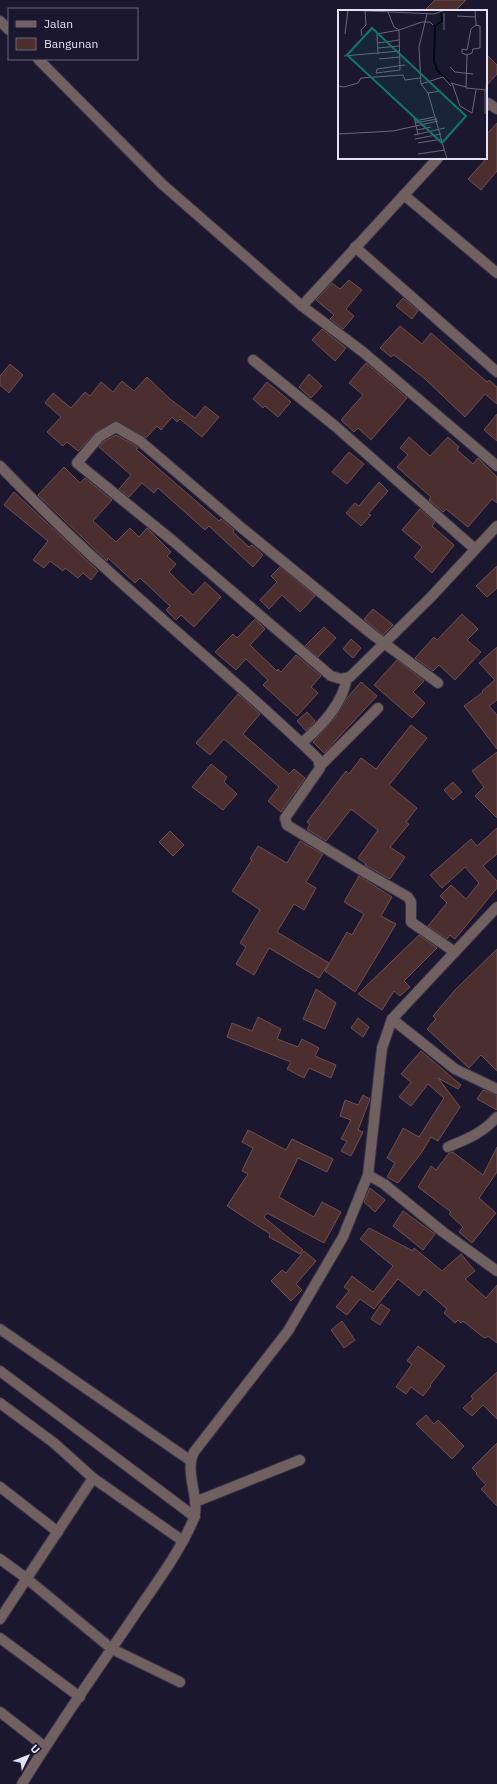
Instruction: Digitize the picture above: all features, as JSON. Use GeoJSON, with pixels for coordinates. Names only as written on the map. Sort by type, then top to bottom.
{"type":"FeatureCollection","features":[{"type":"Feature","properties":{"kind":"street"},"geometry":{"type":"LineString","coordinates":[[0,21],[8,29]]}},
{"type":"Feature","properties":{"kind":"street"},"geometry":{"type":"LineString","coordinates":[[39,60],[162,184],[302,306],[364,352],[497,466]]}},
{"type":"Feature","properties":{"kind":"street"},"geometry":{"type":"LineString","coordinates":[[487,104],[488,103],[497,109]]}},
{"type":"Feature","properties":{"kind":"street"},"geometry":{"type":"LineString","coordinates":[[302,306],[437,159]]}},
{"type":"Feature","properties":{"kind":"street"},"geometry":{"type":"LineString","coordinates":[[404,195],[497,273]]}},
{"type":"Feature","properties":{"kind":"street"},"geometry":{"type":"LineString","coordinates":[[355,247],[497,372]]}},
{"type":"Feature","properties":{"kind":"street"},"geometry":{"type":"LineString","coordinates":[[254,360],[335,426],[475,550]]}},
{"type":"Feature","properties":{"kind":"street"},"geometry":{"type":"LineString","coordinates":[[347,678],[341,679],[331,676],[184,550],[77,463],[99,437],[116,427],[140,441],[243,529],[384,644],[438,683]]}},
{"type":"Feature","properties":{"kind":"street"},"geometry":{"type":"LineString","coordinates":[[0,466],[36,503],[103,567],[302,743],[318,759],[321,765]]}},
{"type":"Feature","properties":{"kind":"street"},"geometry":{"type":"LineString","coordinates":[[302,743],[319,728],[340,700],[347,678],[384,644],[497,526]]}},
{"type":"Feature","properties":{"kind":"street"},"geometry":{"type":"LineString","coordinates":[[378,708],[321,765],[285,818],[286,823],[366,873],[406,895],[411,902],[410,922],[455,952]]}},
{"type":"Feature","properties":{"kind":"street"},"geometry":{"type":"LineString","coordinates":[[22,1784],[45,1747],[80,1697],[183,1541],[195,1517],[191,1461],[197,1449],[288,1331],[343,1237],[368,1175],[382,1048],[392,1019],[497,907]]}},
{"type":"Feature","properties":{"kind":"street"},"geometry":{"type":"LineString","coordinates":[[392,1019],[455,1069],[497,1089]]}},
{"type":"Feature","properties":{"kind":"street"},"geometry":{"type":"LineString","coordinates":[[448,1147],[477,1135],[497,1117]]}},
{"type":"Feature","properties":{"kind":"street"},"geometry":{"type":"LineString","coordinates":[[368,1175],[384,1184],[443,1232],[497,1271]]}},
{"type":"Feature","properties":{"kind":"street"},"geometry":{"type":"LineString","coordinates":[[0,1329],[191,1461]]}},
{"type":"Feature","properties":{"kind":"street"},"geometry":{"type":"LineString","coordinates":[[0,1371],[195,1517]]}},
{"type":"Feature","properties":{"kind":"street"},"geometry":{"type":"LineString","coordinates":[[0,1403],[54,1443],[93,1478],[183,1541]]}},
{"type":"Feature","properties":{"kind":"street"},"geometry":{"type":"LineString","coordinates":[[195,1502],[300,1460]]}},
{"type":"Feature","properties":{"kind":"street"},"geometry":{"type":"LineString","coordinates":[[0,1619],[93,1478]]}},
{"type":"Feature","properties":{"kind":"street"},"geometry":{"type":"LineString","coordinates":[[0,1487],[58,1532]]}},
{"type":"Feature","properties":{"kind":"street"},"geometry":{"type":"LineString","coordinates":[[0,1559],[26,1578],[112,1649],[180,1682]]}},
{"type":"Feature","properties":{"kind":"street"},"geometry":{"type":"LineString","coordinates":[[0,1638],[80,1697]]}},
{"type":"Feature","properties":{"kind":"street"},"geometry":{"type":"LineString","coordinates":[[0,1712],[45,1747]]}},
{"type":"Feature","properties":{"kind":"building"},"geometry":{"type":"Polygon","coordinates":[[[435,0],[466,0],[456,10],[425,10],[435,0]]]}},
{"type":"Feature","properties":{"kind":"building"},"geometry":{"type":"Polygon","coordinates":[[[487,55],[497,65],[497,74],[487,85],[487,55]]]}},
{"type":"Feature","properties":{"kind":"building"},"geometry":{"type":"Polygon","coordinates":[[[497,123],[497,171],[481,190],[468,179],[487,159],[487,134],[497,123]]]}},
{"type":"Feature","properties":{"kind":"building"},"geometry":{"type":"Polygon","coordinates":[[[349,280],[362,290],[346,309],[354,316],[343,329],[330,319],[334,315],[316,300],[332,283],[340,289],[349,280]]]}},
{"type":"Feature","properties":{"kind":"building"},"geometry":{"type":"Polygon","coordinates":[[[403,298],[418,311],[412,319],[396,306],[403,298]]]}},
{"type":"Feature","properties":{"kind":"building"},"geometry":{"type":"Polygon","coordinates":[[[400,326],[422,344],[431,333],[487,382],[489,380],[497,387],[497,404],[485,394],[465,417],[424,378],[394,355],[391,357],[380,348],[400,326]]]}},
{"type":"Feature","properties":{"kind":"building"},"geometry":{"type":"Polygon","coordinates":[[[322,329],[346,348],[335,361],[312,340],[322,329]]]}},
{"type":"Feature","properties":{"kind":"building"},"geometry":{"type":"Polygon","coordinates":[[[366,363],[407,398],[371,440],[358,428],[354,432],[341,420],[363,395],[349,383],[366,363]]]}},
{"type":"Feature","properties":{"kind":"building"},"geometry":{"type":"Polygon","coordinates":[[[10,364],[23,375],[9,393],[0,385],[0,376],[10,364]]]}},
{"type":"Feature","properties":{"kind":"building"},"geometry":{"type":"Polygon","coordinates":[[[309,374],[322,386],[311,398],[299,387],[309,374]]]}},
{"type":"Feature","properties":{"kind":"building"},"geometry":{"type":"Polygon","coordinates":[[[147,377],[170,399],[195,418],[205,406],[219,417],[202,437],[180,419],[177,422],[172,417],[161,430],[157,426],[146,438],[116,421],[96,432],[78,451],[67,442],[63,446],[47,432],[61,417],[45,403],[53,393],[71,408],[85,392],[90,396],[101,382],[113,392],[122,381],[134,391],[147,377]]]}},
{"type":"Feature","properties":{"kind":"building"},"geometry":{"type":"Polygon","coordinates":[[[267,382],[291,402],[278,417],[265,406],[263,408],[253,399],[267,382]]]}},
{"type":"Feature","properties":{"kind":"building"},"geometry":{"type":"Polygon","coordinates":[[[497,414],[497,441],[484,430],[497,414]]]}},
{"type":"Feature","properties":{"kind":"building"},"geometry":{"type":"Polygon","coordinates":[[[116,435],[136,446],[138,448],[136,449],[219,521],[221,519],[234,530],[233,532],[249,547],[252,545],[263,555],[253,567],[209,526],[205,530],[158,488],[154,493],[142,483],[129,497],[119,489],[131,475],[99,447],[103,442],[116,435]]]}},
{"type":"Feature","properties":{"kind":"building"},"geometry":{"type":"Polygon","coordinates":[[[409,437],[430,456],[448,437],[459,447],[457,450],[473,464],[478,458],[497,477],[497,503],[492,499],[468,527],[446,509],[443,512],[429,500],[431,497],[397,467],[408,455],[400,448],[409,437]]]}},
{"type":"Feature","properties":{"kind":"building"},"geometry":{"type":"Polygon","coordinates":[[[349,452],[364,464],[347,484],[332,472],[349,452]]]}},
{"type":"Feature","properties":{"kind":"building"},"geometry":{"type":"Polygon","coordinates":[[[64,467],[80,483],[85,478],[112,500],[93,521],[116,542],[130,528],[139,537],[147,528],[171,552],[167,556],[176,564],[169,572],[193,595],[205,582],[221,597],[194,627],[181,615],[176,620],[166,610],[170,606],[140,578],[135,583],[108,558],[107,561],[38,495],[64,467]]]}},
{"type":"Feature","properties":{"kind":"building"},"geometry":{"type":"Polygon","coordinates":[[[379,482],[388,491],[368,514],[371,515],[361,526],[346,513],[355,503],[359,506],[379,482]]]}},
{"type":"Feature","properties":{"kind":"building"},"geometry":{"type":"Polygon","coordinates":[[[14,492],[98,571],[91,580],[83,573],[78,578],[65,568],[63,571],[50,561],[44,568],[33,560],[48,541],[4,505],[14,492]]]}},
{"type":"Feature","properties":{"kind":"building"},"geometry":{"type":"Polygon","coordinates":[[[420,509],[435,522],[432,526],[454,545],[432,573],[414,557],[422,547],[402,530],[420,509]]]}},
{"type":"Feature","properties":{"kind":"building"},"geometry":{"type":"Polygon","coordinates":[[[497,566],[497,588],[487,597],[476,586],[497,566]]]}},
{"type":"Feature","properties":{"kind":"building"},"geometry":{"type":"Polygon","coordinates":[[[280,567],[315,596],[300,612],[282,595],[269,609],[260,600],[277,582],[271,576],[280,567]]]}},
{"type":"Feature","properties":{"kind":"building"},"geometry":{"type":"Polygon","coordinates":[[[373,609],[393,625],[383,635],[364,619],[373,609]]]}},
{"type":"Feature","properties":{"kind":"building"},"geometry":{"type":"Polygon","coordinates":[[[462,614],[478,629],[467,640],[481,652],[455,680],[439,665],[433,671],[415,658],[434,637],[437,640],[462,614]]]}},
{"type":"Feature","properties":{"kind":"building"},"geometry":{"type":"Polygon","coordinates":[[[255,619],[265,629],[250,645],[277,671],[278,669],[281,672],[296,655],[321,676],[311,687],[318,693],[297,716],[263,685],[268,680],[246,659],[236,670],[215,652],[233,634],[237,638],[255,619]]]}},
{"type":"Feature","properties":{"kind":"building"},"geometry":{"type":"Polygon","coordinates":[[[324,627],[336,638],[318,657],[305,646],[324,627]]]}},
{"type":"Feature","properties":{"kind":"building"},"geometry":{"type":"Polygon","coordinates":[[[351,639],[361,648],[353,658],[343,649],[351,639]]]}},
{"type":"Feature","properties":{"kind":"building"},"geometry":{"type":"Polygon","coordinates":[[[497,647],[497,700],[489,706],[497,715],[497,749],[464,706],[483,692],[482,691],[495,680],[479,663],[497,647]]]}},
{"type":"Feature","properties":{"kind":"building"},"geometry":{"type":"Polygon","coordinates":[[[397,660],[424,681],[413,692],[425,703],[412,718],[374,685],[397,660]]]}},
{"type":"Feature","properties":{"kind":"building"},"geometry":{"type":"Polygon","coordinates":[[[361,682],[377,696],[324,753],[313,742],[335,718],[347,698],[361,682]]]}},
{"type":"Feature","properties":{"kind":"building"},"geometry":{"type":"Polygon","coordinates":[[[238,694],[260,714],[243,734],[289,774],[294,769],[305,778],[281,812],[268,801],[279,787],[224,739],[210,755],[196,743],[238,694]]]}},
{"type":"Feature","properties":{"kind":"building"},"geometry":{"type":"Polygon","coordinates":[[[307,712],[315,721],[306,731],[297,721],[307,712]]]}},
{"type":"Feature","properties":{"kind":"building"},"geometry":{"type":"Polygon","coordinates":[[[411,725],[427,738],[389,785],[417,808],[406,822],[409,824],[390,847],[405,857],[390,879],[365,865],[366,864],[358,858],[378,830],[351,809],[326,841],[307,829],[310,824],[307,822],[346,771],[349,774],[361,758],[376,769],[411,725]]]}},
{"type":"Feature","properties":{"kind":"building"},"geometry":{"type":"Polygon","coordinates":[[[497,752],[497,818],[475,796],[484,787],[472,771],[497,752]]]}},
{"type":"Feature","properties":{"kind":"building"},"geometry":{"type":"Polygon","coordinates":[[[211,764],[227,777],[224,782],[237,794],[223,810],[192,787],[211,764]]]}},
{"type":"Feature","properties":{"kind":"building"},"geometry":{"type":"Polygon","coordinates":[[[453,782],[462,792],[453,800],[444,790],[453,782]]]}},
{"type":"Feature","properties":{"kind":"building"},"geometry":{"type":"Polygon","coordinates":[[[497,828],[497,854],[483,866],[497,881],[497,888],[455,939],[450,935],[447,939],[428,926],[447,903],[440,896],[451,885],[466,899],[479,883],[465,867],[442,888],[430,875],[471,839],[477,846],[497,828]]]}},
{"type":"Feature","properties":{"kind":"building"},"geometry":{"type":"Polygon","coordinates":[[[170,831],[184,845],[173,856],[159,842],[170,831]]]}},
{"type":"Feature","properties":{"kind":"building"},"geometry":{"type":"Polygon","coordinates":[[[300,841],[323,854],[306,882],[316,888],[304,910],[294,904],[277,932],[329,963],[319,978],[269,948],[254,975],[236,964],[246,947],[240,943],[260,910],[232,891],[252,860],[250,859],[258,846],[287,863],[300,841]]]}},
{"type":"Feature","properties":{"kind":"building"},"geometry":{"type":"Polygon","coordinates":[[[359,876],[392,897],[381,916],[396,924],[355,992],[325,971],[347,932],[352,935],[364,914],[344,902],[359,876]]]}},
{"type":"Feature","properties":{"kind":"building"},"geometry":{"type":"Polygon","coordinates":[[[419,935],[437,948],[404,981],[410,987],[400,996],[394,991],[382,1010],[358,994],[419,935]]]}},
{"type":"Feature","properties":{"kind":"building"},"geometry":{"type":"Polygon","coordinates":[[[497,949],[497,1071],[481,1055],[469,1068],[427,1029],[436,1019],[433,1016],[455,990],[497,949]]]}},
{"type":"Feature","properties":{"kind":"building"},"geometry":{"type":"Polygon","coordinates":[[[316,989],[336,1003],[325,1029],[303,1019],[316,989]]]}},
{"type":"Feature","properties":{"kind":"building"},"geometry":{"type":"Polygon","coordinates":[[[258,1017],[281,1029],[277,1039],[298,1047],[302,1039],[319,1048],[315,1056],[336,1065],[331,1078],[309,1068],[304,1078],[287,1069],[291,1062],[227,1037],[232,1023],[252,1031],[258,1017]]]}},
{"type":"Feature","properties":{"kind":"building"},"geometry":{"type":"Polygon","coordinates":[[[358,1018],[369,1027],[363,1037],[351,1028],[358,1018]]]}},
{"type":"Feature","properties":{"kind":"building"},"geometry":{"type":"Polygon","coordinates":[[[421,1051],[461,1085],[458,1089],[438,1078],[460,1107],[438,1141],[431,1137],[422,1152],[398,1183],[387,1177],[395,1163],[387,1158],[403,1128],[419,1137],[444,1098],[428,1084],[411,1106],[399,1097],[411,1082],[401,1074],[421,1051]]]}},
{"type":"Feature","properties":{"kind":"building"},"geometry":{"type":"Polygon","coordinates":[[[483,1090],[497,1095],[497,1110],[477,1099],[483,1090]]]}},
{"type":"Feature","properties":{"kind":"building"},"geometry":{"type":"Polygon","coordinates":[[[363,1095],[370,1099],[358,1130],[363,1132],[351,1156],[341,1151],[347,1141],[341,1139],[351,1120],[340,1116],[345,1100],[358,1105],[363,1095]]]}},
{"type":"Feature","properties":{"kind":"building"},"geometry":{"type":"Polygon","coordinates":[[[248,1130],[286,1150],[292,1139],[333,1159],[327,1172],[298,1158],[279,1197],[314,1217],[322,1202],[341,1212],[324,1243],[267,1213],[264,1217],[303,1250],[300,1254],[269,1237],[270,1234],[227,1206],[248,1174],[242,1171],[253,1148],[242,1142],[248,1130]]]}},
{"type":"Feature","properties":{"kind":"building"},"geometry":{"type":"Polygon","coordinates":[[[497,1147],[497,1172],[479,1198],[496,1213],[472,1243],[459,1232],[463,1227],[449,1214],[451,1212],[418,1187],[431,1166],[436,1170],[449,1153],[453,1152],[483,1175],[497,1147]]]}},
{"type":"Feature","properties":{"kind":"building"},"geometry":{"type":"Polygon","coordinates":[[[370,1188],[385,1200],[375,1212],[364,1202],[370,1188]]]}},
{"type":"Feature","properties":{"kind":"building"},"geometry":{"type":"Polygon","coordinates":[[[403,1211],[435,1234],[423,1250],[393,1226],[403,1211]]]}},
{"type":"Feature","properties":{"kind":"building"},"geometry":{"type":"Polygon","coordinates":[[[369,1228],[413,1251],[414,1248],[442,1271],[461,1254],[475,1271],[465,1279],[486,1298],[497,1285],[497,1343],[488,1336],[486,1338],[483,1337],[463,1321],[461,1323],[458,1320],[455,1323],[444,1313],[447,1309],[424,1289],[419,1296],[398,1279],[374,1309],[360,1299],[347,1315],[336,1307],[349,1291],[344,1287],[352,1276],[373,1292],[393,1266],[360,1239],[369,1228]]]}},
{"type":"Feature","properties":{"kind":"building"},"geometry":{"type":"Polygon","coordinates":[[[304,1251],[316,1261],[296,1284],[302,1290],[291,1301],[271,1281],[282,1270],[286,1273],[304,1251]]]}},
{"type":"Feature","properties":{"kind":"building"},"geometry":{"type":"Polygon","coordinates":[[[381,1304],[390,1310],[380,1325],[371,1319],[381,1304]]]}},
{"type":"Feature","properties":{"kind":"building"},"geometry":{"type":"Polygon","coordinates":[[[342,1321],[355,1340],[344,1348],[331,1330],[342,1321]]]}},
{"type":"Feature","properties":{"kind":"building"},"geometry":{"type":"Polygon","coordinates":[[[418,1346],[445,1366],[423,1396],[411,1387],[406,1394],[396,1387],[412,1364],[407,1361],[418,1346]]]}},
{"type":"Feature","properties":{"kind":"building"},"geometry":{"type":"Polygon","coordinates":[[[497,1372],[497,1419],[483,1405],[472,1416],[463,1408],[473,1399],[471,1396],[497,1372]]]}},
{"type":"Feature","properties":{"kind":"building"},"geometry":{"type":"Polygon","coordinates":[[[426,1415],[434,1424],[438,1420],[464,1446],[452,1459],[416,1424],[426,1415]]]}},
{"type":"Feature","properties":{"kind":"building"},"geometry":{"type":"Polygon","coordinates":[[[497,1443],[497,1506],[481,1489],[486,1485],[472,1468],[497,1443]]]}}]}
